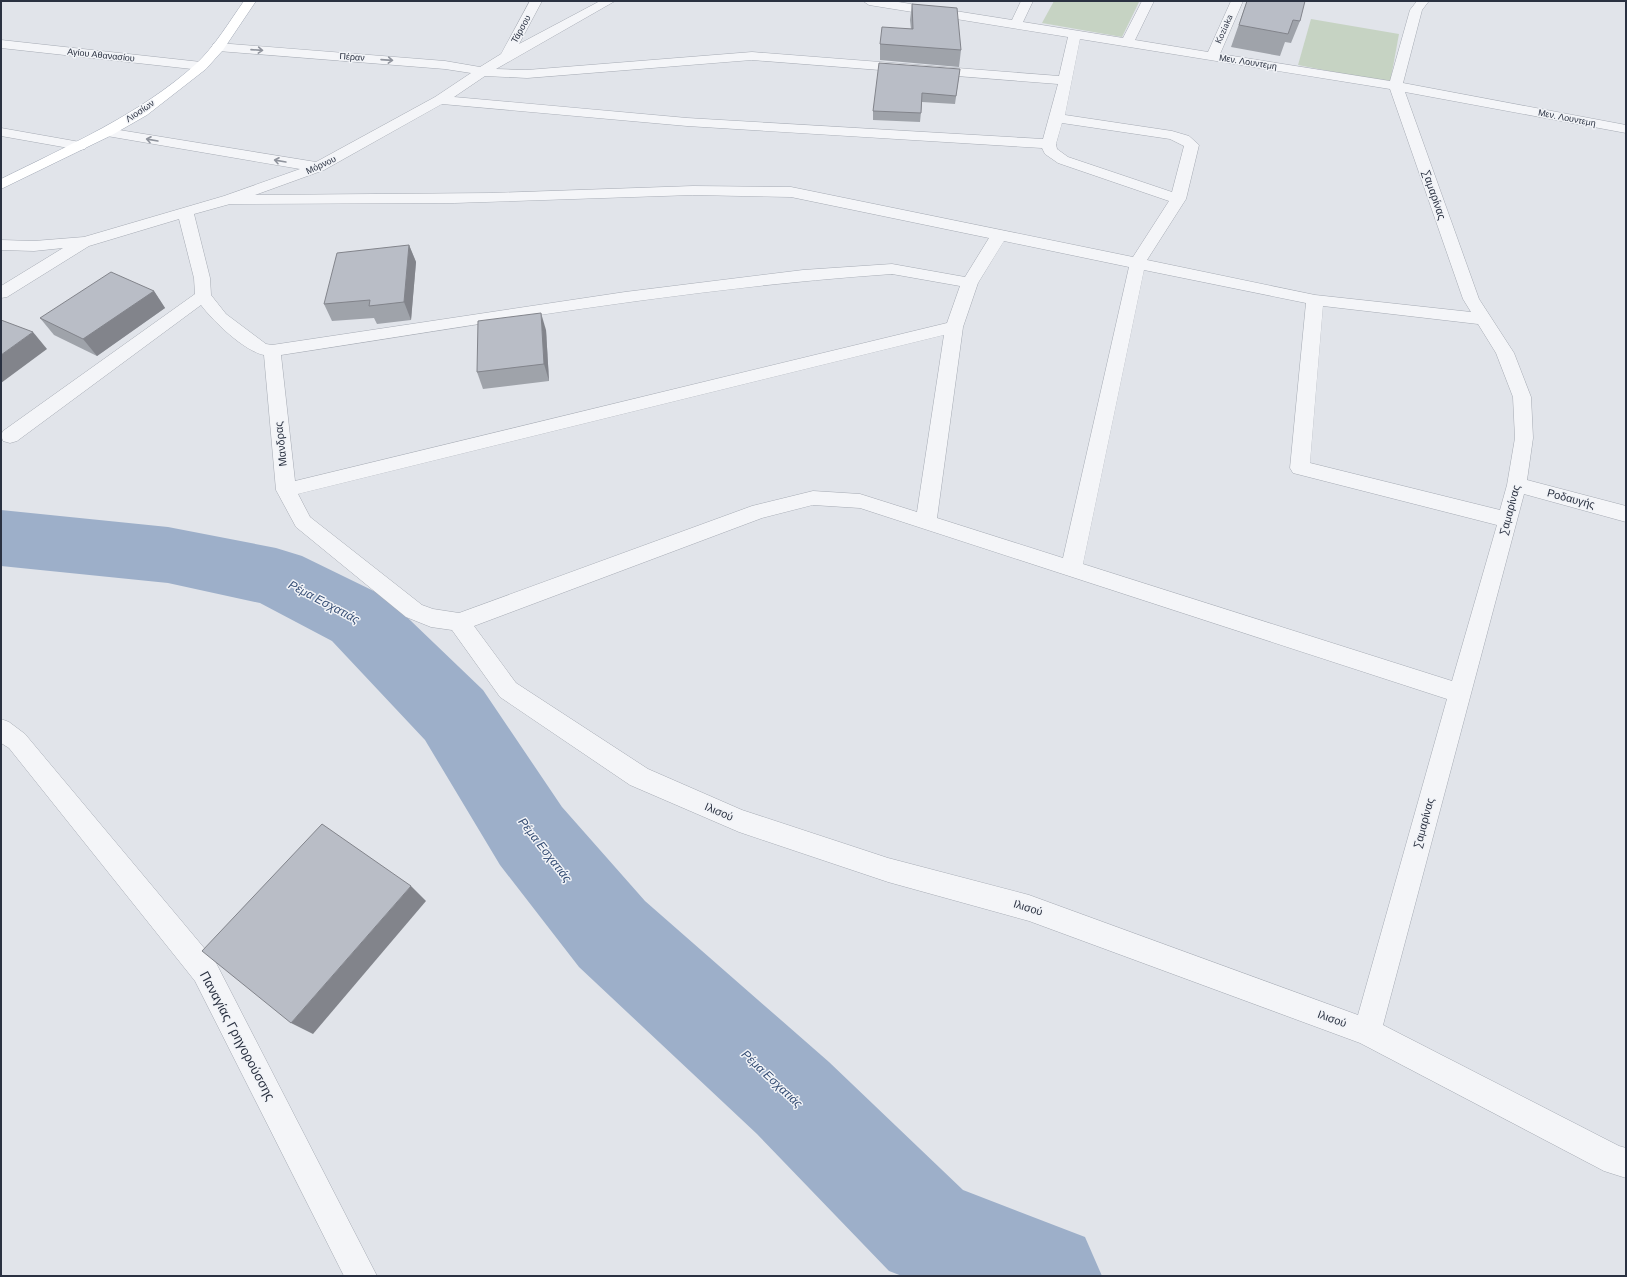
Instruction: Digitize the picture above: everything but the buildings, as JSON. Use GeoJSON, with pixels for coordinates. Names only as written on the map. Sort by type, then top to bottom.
{"type":"FeatureCollection","features":[{"type":"Feature","properties":{"kind":"main road","name":"Λιοσίων"},"geometry":{"type":"LineString","coordinates":[[1,185],[80,146],[142,112],[201,66],[218,47],[250,1]]}},
{"type":"Feature","properties":{"kind":"street","name":"Τάρσου"},"geometry":{"type":"LineString","coordinates":[[506,56],[536,1]]}},
{"type":"Feature","properties":{"kind":"street","name":"Μόρνου"},"geometry":{"type":"LineString","coordinates":[[1,245],[34,246],[85,242],[229,199],[319,168],[440,100],[485,72],[506,56],[609,1]]}},
{"type":"Feature","properties":{"kind":"street","name":"Μεν. Λουντεμη"},"geometry":{"type":"LineString","coordinates":[[869,1],[889,3],[1396,86],[1626,129]]}},
{"type":"Feature","properties":{"kind":"street"},"geometry":{"type":"LineString","coordinates":[[1016,24],[1027,1]]}},
{"type":"Feature","properties":{"kind":"street"},"geometry":{"type":"LineString","coordinates":[[1128,42],[1148,1]]}},
{"type":"Feature","properties":{"kind":"street","name":"Koziaka"},"geometry":{"type":"LineString","coordinates":[[1212,57],[1237,1]]}},
{"type":"Feature","properties":{"kind":"street"},"geometry":{"type":"LineString","coordinates":[[1396,86],[1416,10],[1423,1]]}},
{"type":"Feature","properties":{"kind":"street"},"geometry":{"type":"LineString","coordinates":[[1075,34],[1057,118],[1049,144],[1050,151],[1063,160],[1178,199]]}},
{"type":"Feature","properties":{"kind":"street","name":"Αγίου Αθανασίου"},"geometry":{"type":"LineString","coordinates":[[1,44],[201,66]]}},
{"type":"Feature","properties":{"kind":"street","name":"Πέραν"},"geometry":{"type":"LineString","coordinates":[[218,47],[445,65],[485,72],[527,74],[752,56],[1064,80]]}},
{"type":"Feature","properties":{"kind":"street","name":"Σαμαρίνας"},"geometry":{"type":"LineString","coordinates":[[1367,1032],[1508,520],[1517,485],[1524,438],[1522,397],[1504,353],[1471,299],[1396,86]]}},
{"type":"Feature","properties":{"kind":"street"},"geometry":{"type":"LineString","coordinates":[[440,100],[636,118],[966,137],[1049,144]]}},
{"type":"Feature","properties":{"kind":"street"},"geometry":{"type":"LineString","coordinates":[[1057,118],[1172,135],[1184,139],[1192,144],[1178,199],[1138,262],[1071,570]]}},
{"type":"Feature","properties":{"kind":"street"},"geometry":{"type":"LineString","coordinates":[[1,132],[80,146]]}},
{"type":"Feature","properties":{"kind":"street"},"geometry":{"type":"LineString","coordinates":[[107,132],[319,168]]}},
{"type":"Feature","properties":{"kind":"street"},"geometry":{"type":"LineString","coordinates":[[229,199],[375,200],[749,190],[812,196],[1138,262],[1315,300],[1483,319]]}},
{"type":"Feature","properties":{"kind":"street"},"geometry":{"type":"LineString","coordinates":[[185,212],[202,278],[203,296],[220,318],[261,348],[272,351],[625,297],[802,275],[892,269],[970,283]]}},
{"type":"Feature","properties":{"kind":"street"},"geometry":{"type":"LineString","coordinates":[[926,521],[954,327],[970,283],[999,235]]}},
{"type":"Feature","properties":{"kind":"street"},"geometry":{"type":"LineString","coordinates":[[1,293],[85,242]]}},
{"type":"Feature","properties":{"kind":"street"},"geometry":{"type":"LineString","coordinates":[[10,436],[203,296]]}},
{"type":"Feature","properties":{"kind":"street"},"geometry":{"type":"LineString","coordinates":[[1315,300],[1300,468],[1508,520]]}},
{"type":"Feature","properties":{"kind":"street"},"geometry":{"type":"LineString","coordinates":[[286,490],[954,327]]}},
{"type":"Feature","properties":{"kind":"street","name":"Μανδρας"},"geometry":{"type":"LineString","coordinates":[[272,351],[286,490],[303,522],[414,611],[431,618],[459,622]]}},
{"type":"Feature","properties":{"kind":"street","name":"Ροδαυγής"},"geometry":{"type":"LineString","coordinates":[[1517,485],[1626,514]]}},
{"type":"Feature","properties":{"kind":"street"},"geometry":{"type":"LineString","coordinates":[[459,622],[759,511],[813,498],[860,501],[926,521],[1071,570],[1460,693]]}},
{"type":"Feature","properties":{"kind":"street","name":"Ιλισού"},"geometry":{"type":"LineString","coordinates":[[459,622],[508,690],[639,777],[739,820],[888,870],[1029,908],[1367,1032],[1615,1160],[1626,1163]]}},
{"type":"Feature","properties":{"kind":"street","name":"Παναγίας Γρηγορούσσης"},"geometry":{"type":"LineString","coordinates":[[1,729],[17,741],[204,972],[361,1276]]}},
{"type":"Feature","properties":{"kind":"green space"},"geometry":{"type":"Polygon","coordinates":[[[1054,1],[1139,2],[1122,37],[1042,23],[1054,1]]]}},
{"type":"Feature","properties":{"kind":"green space"},"geometry":{"type":"Polygon","coordinates":[[[1311,19],[1399,34],[1390,83],[1298,65],[1311,19]]]}},
{"type":"Feature","properties":{"kind":"waterway","name":"Ρέμα Εσχατιάς"},"geometry":{"type":"LineString","coordinates":[[1,538],[168,555],[276,577],[359,619],[454,715],[531,836],[612,934],[793,1098],[928,1232],[1046,1276]]}}]}
